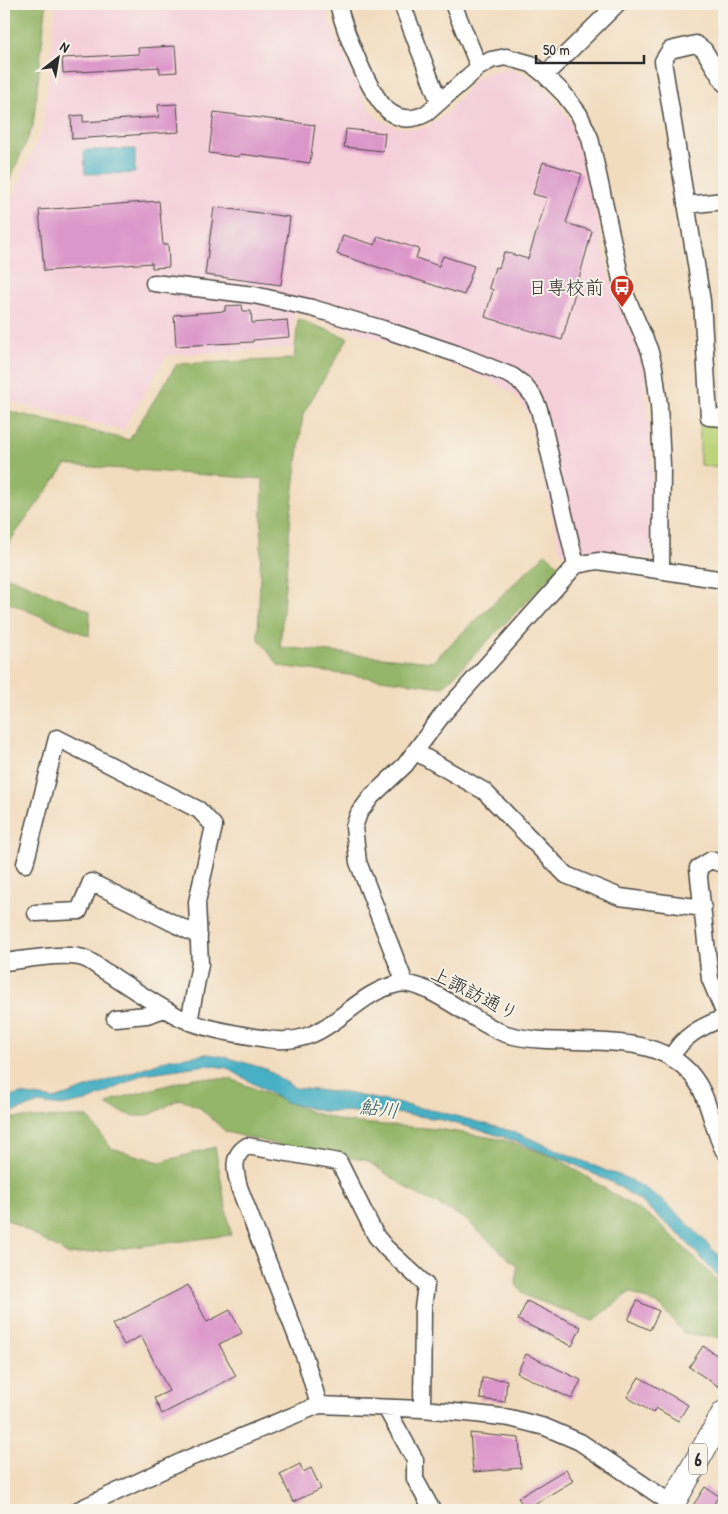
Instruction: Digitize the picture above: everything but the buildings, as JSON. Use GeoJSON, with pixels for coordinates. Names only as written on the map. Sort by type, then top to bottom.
{"type":"FeatureCollection","features":[{"type":"Feature","properties":{"kind":"highway","name":"6"},"geometry":{"type":"LineString","coordinates":[[670,1507],[724,1413]]}},
{"type":"Feature","properties":{"kind":"street"},"geometry":{"type":"LineString","coordinates":[[338,4],[349,37],[380,103],[392,114],[405,118],[417,118],[440,102],[479,67],[491,60],[506,57],[531,64],[545,74],[564,94],[579,114],[590,138],[623,289],[649,349],[654,367],[659,405],[662,466],[661,569]]}},
{"type":"Feature","properties":{"kind":"street"},"geometry":{"type":"LineString","coordinates":[[402,4],[440,102]]}},
{"type":"Feature","properties":{"kind":"street"},"geometry":{"type":"LineString","coordinates":[[453,4],[479,67]]}},
{"type":"Feature","properties":{"kind":"street"},"geometry":{"type":"LineString","coordinates":[[545,74],[617,4]]}},
{"type":"Feature","properties":{"kind":"street"},"geometry":{"type":"LineString","coordinates":[[724,83],[704,50],[696,44],[670,50],[663,61],[702,301],[709,417],[724,418]]}},
{"type":"Feature","properties":{"kind":"street"},"geometry":{"type":"LineString","coordinates":[[686,205],[724,201]]}},
{"type":"Feature","properties":{"kind":"street"},"geometry":{"type":"LineString","coordinates":[[154,284],[254,295],[312,308],[457,354],[512,376],[534,396],[539,409],[572,570]]}},
{"type":"Feature","properties":{"kind":"street"},"geometry":{"type":"LineString","coordinates":[[405,983],[358,862],[354,827],[359,813],[372,796],[416,752],[443,714],[572,570],[598,561],[724,580]]}},
{"type":"Feature","properties":{"kind":"street"},"geometry":{"type":"LineString","coordinates":[[25,864],[57,738],[199,810],[214,826],[197,902],[200,964],[189,1022]]}},
{"type":"Feature","properties":{"kind":"street"},"geometry":{"type":"LineString","coordinates":[[416,752],[484,791],[566,875],[620,898],[702,908]]}},
{"type":"Feature","properties":{"kind":"street"},"geometry":{"type":"LineString","coordinates":[[724,865],[711,860],[698,868],[710,979],[724,1012]]}},
{"type":"Feature","properties":{"kind":"street"},"geometry":{"type":"LineString","coordinates":[[36,913],[79,910],[91,882],[199,936]]}},
{"type":"Feature","properties":{"kind":"street","name":"上諏訪通り"},"geometry":{"type":"LineString","coordinates":[[4,962],[59,957],[83,958],[189,1022],[268,1039],[296,1040],[327,1028],[381,990],[405,983],[414,984],[503,1033],[528,1040],[567,1040],[640,1047],[671,1058],[684,1066],[702,1090],[724,1151]]}},
{"type":"Feature","properties":{"kind":"street"},"geometry":{"type":"LineString","coordinates":[[115,1018],[147,1015],[165,1009]]}},
{"type":"Feature","properties":{"kind":"street"},"geometry":{"type":"LineString","coordinates":[[671,1058],[676,1048],[688,1036],[705,1024],[724,1018]]}},
{"type":"Feature","properties":{"kind":"street"},"geometry":{"type":"LineString","coordinates":[[319,1405],[305,1358],[239,1187],[234,1167],[236,1158],[241,1150],[248,1146],[339,1162],[376,1236],[386,1248],[426,1285],[423,1308],[422,1409]]}},
{"type":"Feature","properties":{"kind":"street"},"geometry":{"type":"LineString","coordinates":[[78,1510],[188,1459],[319,1405],[422,1409],[510,1418],[545,1427],[580,1442],[670,1507]]}},
{"type":"Feature","properties":{"kind":"street"},"geometry":{"type":"LineString","coordinates":[[386,1408],[415,1460],[415,1479],[432,1510]]}},
{"type":"Feature","properties":{"kind":"shaded area"},"geometry":{"type":"Polygon","coordinates":[[[56,4],[326,4],[327,16],[367,105],[377,118],[395,127],[414,129],[426,127],[445,115],[476,78],[494,71],[511,69],[529,76],[548,91],[570,120],[586,162],[610,280],[644,360],[653,480],[651,558],[605,553],[561,553],[528,413],[515,395],[492,381],[445,362],[294,311],[292,348],[167,355],[123,430],[4,400],[4,219],[43,126],[56,4]]]}},
{"type":"Feature","properties":{"kind":"green space"},"geometry":{"type":"Polygon","coordinates":[[[4,4],[45,4],[46,8],[33,126],[4,194],[4,4]]]}},
{"type":"Feature","properties":{"kind":"green space"},"geometry":{"type":"Polygon","coordinates":[[[298,319],[348,338],[303,414],[291,513],[280,647],[432,662],[546,553],[560,567],[443,687],[279,666],[258,638],[263,479],[66,465],[4,549],[4,410],[129,440],[177,364],[294,359],[298,319]]]}},
{"type":"Feature","properties":{"kind":"green space"},"geometry":{"type":"Polygon","coordinates":[[[700,424],[724,426],[724,467],[700,465],[700,424]]]}},
{"type":"Feature","properties":{"kind":"green space"},"geometry":{"type":"Polygon","coordinates":[[[4,575],[90,611],[89,636],[4,601],[4,575]]]}},
{"type":"Feature","properties":{"kind":"green space"},"geometry":{"type":"Polygon","coordinates":[[[194,1078],[231,1079],[311,1112],[346,1122],[438,1129],[505,1140],[557,1158],[659,1223],[724,1287],[724,1338],[683,1333],[662,1307],[630,1292],[593,1321],[526,1296],[516,1285],[517,1266],[464,1218],[413,1192],[366,1160],[309,1152],[226,1132],[199,1107],[179,1099],[144,1116],[129,1114],[106,1105],[116,1099],[194,1078]]]}},
{"type":"Feature","properties":{"kind":"green space"},"geometry":{"type":"Polygon","coordinates":[[[88,1117],[111,1148],[160,1162],[215,1147],[231,1235],[69,1255],[4,1217],[4,1118],[88,1117]]]}},
{"type":"Feature","properties":{"kind":"water"},"geometry":{"type":"Polygon","coordinates":[[[135,149],[135,173],[85,174],[84,150],[135,149]]]}},
{"type":"Feature","properties":{"kind":"water","name":"鮎川"},"geometry":{"type":"Polygon","coordinates":[[[208,1054],[226,1057],[266,1069],[295,1088],[346,1093],[441,1112],[515,1132],[625,1178],[657,1197],[700,1236],[724,1262],[724,1283],[681,1236],[639,1200],[615,1184],[565,1160],[501,1136],[439,1119],[395,1113],[321,1111],[285,1102],[227,1068],[207,1065],[143,1074],[91,1100],[61,1106],[39,1103],[4,1115],[4,1099],[20,1094],[55,1099],[169,1059],[208,1054]]]}},
{"type":"Feature","properties":{"kind":"place","name":"日専校前"},"geometry":{"type":"Point","coordinates":[622,308]}}]}
